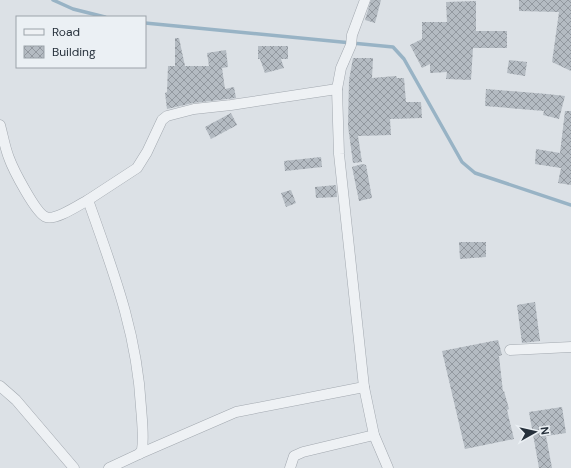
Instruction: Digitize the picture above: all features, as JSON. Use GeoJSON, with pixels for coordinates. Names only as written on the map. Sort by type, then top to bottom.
{"type":"FeatureCollection","features":[{"type":"Feature","properties":{"kind":"street"},"geometry":{"type":"LineString","coordinates":[[365,0],[341,68],[337,88],[339,154],[364,387],[374,435],[388,468]]}},
{"type":"Feature","properties":{"kind":"street"},"geometry":{"type":"LineString","coordinates":[[0,125],[8,157],[19,181],[40,213],[46,217],[54,218],[88,200],[137,168],[143,161],[162,120],[167,116],[194,109],[231,106],[337,88]]}},
{"type":"Feature","properties":{"kind":"street"},"geometry":{"type":"LineString","coordinates":[[88,200],[125,308],[135,350],[143,444],[139,454]]}},
{"type":"Feature","properties":{"kind":"street"},"geometry":{"type":"LineString","coordinates":[[510,350],[571,347]]}},
{"type":"Feature","properties":{"kind":"street"},"geometry":{"type":"LineString","coordinates":[[0,386],[16,400],[74,468]]}},
{"type":"Feature","properties":{"kind":"street"},"geometry":{"type":"LineString","coordinates":[[110,468],[236,412],[364,387]]}},
{"type":"Feature","properties":{"kind":"street"},"geometry":{"type":"LineString","coordinates":[[290,468],[294,456],[303,452],[374,435]]}},
{"type":"Feature","properties":{"kind":"building"},"geometry":{"type":"Polygon","coordinates":[[[371,0],[381,0],[375,23],[365,20],[371,0]]]}},
{"type":"Feature","properties":{"kind":"building"},"geometry":{"type":"Polygon","coordinates":[[[519,0],[571,0],[571,71],[552,62],[559,12],[519,11],[519,0]]]}},
{"type":"Feature","properties":{"kind":"building"},"geometry":{"type":"Polygon","coordinates":[[[476,1],[476,31],[507,31],[507,48],[473,48],[471,80],[446,79],[447,72],[430,73],[430,64],[422,68],[410,45],[422,39],[422,22],[447,22],[446,2],[476,1]]]}},
{"type":"Feature","properties":{"kind":"building"},"geometry":{"type":"Polygon","coordinates":[[[175,38],[179,38],[185,66],[209,66],[207,53],[226,50],[228,67],[222,68],[225,89],[234,87],[236,98],[193,103],[167,109],[165,93],[167,92],[168,66],[175,66],[175,38]]]}},
{"type":"Feature","properties":{"kind":"building"},"geometry":{"type":"Polygon","coordinates":[[[258,46],[288,46],[288,59],[281,59],[284,68],[265,73],[260,59],[258,59],[258,46]]]}},
{"type":"Feature","properties":{"kind":"building"},"geometry":{"type":"Polygon","coordinates":[[[353,58],[373,58],[372,78],[396,76],[397,78],[404,78],[406,102],[421,102],[422,118],[390,119],[391,135],[358,136],[362,162],[353,163],[348,126],[349,80],[353,58]]]}},
{"type":"Feature","properties":{"kind":"building"},"geometry":{"type":"Polygon","coordinates":[[[509,60],[527,62],[525,76],[507,73],[509,60]]]}},
{"type":"Feature","properties":{"kind":"building"},"geometry":{"type":"Polygon","coordinates":[[[486,89],[565,96],[559,119],[543,115],[544,111],[485,106],[486,89]]]}},
{"type":"Feature","properties":{"kind":"building"},"geometry":{"type":"Polygon","coordinates":[[[565,111],[571,111],[571,185],[558,183],[561,168],[535,164],[536,149],[560,153],[565,111]]]}},
{"type":"Feature","properties":{"kind":"building"},"geometry":{"type":"Polygon","coordinates":[[[231,113],[237,125],[211,139],[205,127],[231,113]]]}},
{"type":"Feature","properties":{"kind":"building"},"geometry":{"type":"Polygon","coordinates":[[[321,157],[322,167],[285,171],[284,161],[321,157]]]}},
{"type":"Feature","properties":{"kind":"building"},"geometry":{"type":"Polygon","coordinates":[[[362,164],[366,165],[372,198],[359,201],[352,167],[362,164]]]}},
{"type":"Feature","properties":{"kind":"building"},"geometry":{"type":"Polygon","coordinates":[[[336,185],[337,197],[316,198],[315,187],[336,185]]]}},
{"type":"Feature","properties":{"kind":"building"},"geometry":{"type":"Polygon","coordinates":[[[291,190],[296,203],[286,207],[281,193],[291,190]]]}},
{"type":"Feature","properties":{"kind":"building"},"geometry":{"type":"Polygon","coordinates":[[[459,242],[486,242],[486,257],[460,259],[459,242]]]}},
{"type":"Feature","properties":{"kind":"building"},"geometry":{"type":"Polygon","coordinates":[[[535,302],[540,341],[522,343],[517,305],[535,302]]]}},
{"type":"Feature","properties":{"kind":"building"},"geometry":{"type":"Polygon","coordinates":[[[498,340],[502,355],[499,356],[503,392],[504,391],[509,409],[507,410],[514,439],[465,449],[442,351],[498,340]]]}},
{"type":"Feature","properties":{"kind":"building"},"geometry":{"type":"Polygon","coordinates":[[[562,407],[566,433],[546,436],[552,468],[539,468],[529,412],[562,407]]]}},
{"type":"Feature","properties":{"kind":"waterway"},"geometry":{"type":"LineString","coordinates":[[53,0],[73,9],[101,16]]}},
{"type":"Feature","properties":{"kind":"waterway"},"geometry":{"type":"LineString","coordinates":[[146,23],[393,47],[404,59],[462,162],[475,173],[571,205]]}}]}
